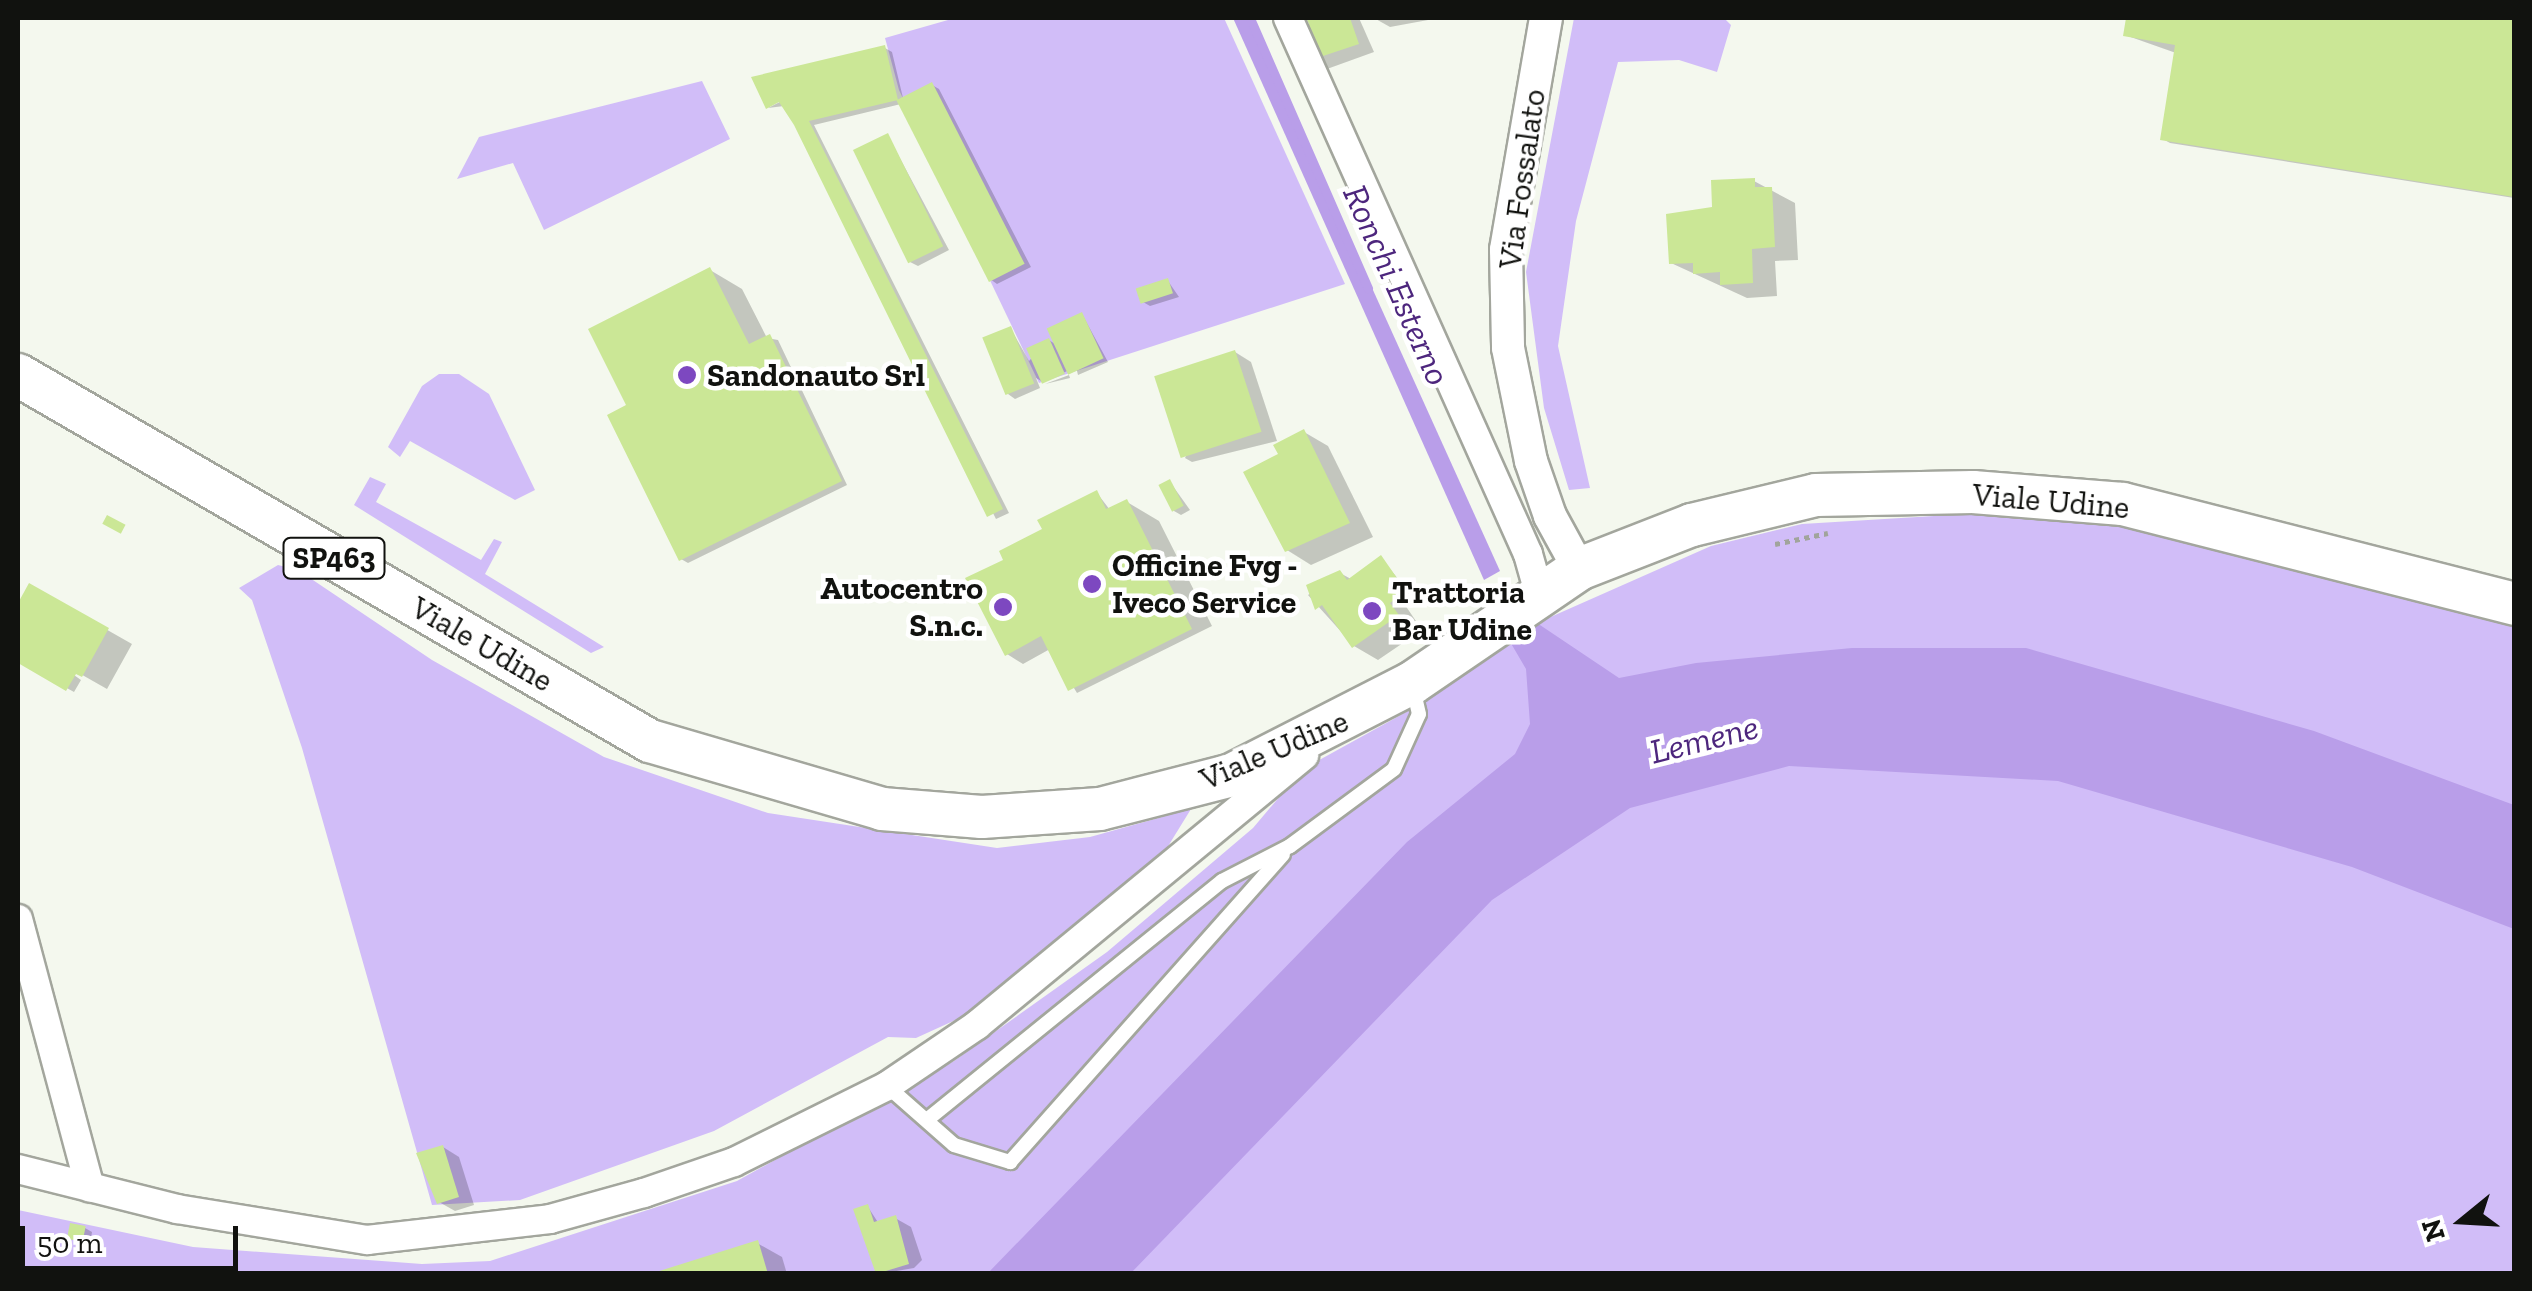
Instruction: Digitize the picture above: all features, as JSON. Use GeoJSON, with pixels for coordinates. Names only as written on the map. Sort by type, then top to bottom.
{"type":"FeatureCollection","features":[{"type":"Feature","properties":{"kind":"main road","name":"Viale Udine"},"geometry":{"type":"LineString","coordinates":[[18,375],[650,741],[790,787],[882,809],[982,818],[1100,809],[1232,775],[1412,683],[1579,569],[1692,525],[1816,495],[1973,492],[2123,504],[2514,604]]}},
{"type":"Feature","properties":{"kind":"street"},"geometry":{"type":"LineString","coordinates":[[1288,18],[1520,537],[1539,593]]}},
{"type":"Feature","properties":{"kind":"street","name":"Via Fossalato"},"geometry":{"type":"LineString","coordinates":[[1546,18],[1506,250],[1508,348],[1531,460],[1579,569]]}},
{"type":"Feature","properties":{"kind":"street"},"geometry":{"type":"LineString","coordinates":[[18,1169],[177,1209],[367,1240],[454,1235],[550,1220],[734,1162],[887,1086],[993,1012],[1180,864],[1266,783],[1361,712]]}},
{"type":"Feature","properties":{"kind":"street"},"geometry":{"type":"LineString","coordinates":[[18,919],[90,1187]]}},
{"type":"Feature","properties":{"kind":"lane"},"geometry":{"type":"LineString","coordinates":[[928,1119],[1222,881],[1290,846],[1394,769],[1419,714],[1412,683]]}},
{"type":"Feature","properties":{"kind":"lane"},"geometry":{"type":"LineString","coordinates":[[887,1086],[954,1144],[1010,1162],[1290,846]]}},
{"type":"Feature","properties":{"kind":"path"},"geometry":{"type":"LineString","coordinates":[[1769,546],[1842,531]]}},
{"type":"Feature","properties":{"kind":"shaded area"},"geometry":{"type":"Polygon","coordinates":[[[955,18],[1224,18],[1345,284],[1039,383],[899,90],[885,38],[955,18]]]}},
{"type":"Feature","properties":{"kind":"shaded area"},"geometry":{"type":"Polygon","coordinates":[[[1574,18],[1724,18],[1731,25],[1717,72],[1679,60],[1618,62],[1576,221],[1558,346],[1590,488],[1569,490],[1544,408],[1526,272],[1574,18]]]}},
{"type":"Feature","properties":{"kind":"shaded area"},"geometry":{"type":"Polygon","coordinates":[[[702,81],[730,139],[544,230],[513,163],[457,179],[479,137],[702,81]]]}},
{"type":"Feature","properties":{"kind":"shaded area"},"geometry":{"type":"Polygon","coordinates":[[[439,374],[459,374],[489,394],[535,490],[515,500],[410,441],[400,457],[388,447],[422,386],[439,374]]]}},
{"type":"Feature","properties":{"kind":"shaded area"},"geometry":{"type":"Polygon","coordinates":[[[370,477],[386,484],[376,502],[481,560],[494,539],[502,542],[485,574],[604,647],[591,653],[354,505],[370,477]]]}},
{"type":"Feature","properties":{"kind":"shaded area"},"geometry":{"type":"Polygon","coordinates":[[[1967,514],[2148,529],[2514,619],[2514,1273],[18,1274],[18,1210],[193,1247],[422,1264],[490,1261],[737,1181],[954,1061],[1107,952],[1253,828],[1303,769],[1428,700],[1537,623],[1711,546],[1802,524],[1967,514]]]}},
{"type":"Feature","properties":{"kind":"shaded area"},"geometry":{"type":"Polygon","coordinates":[[[278,565],[298,570],[432,660],[604,757],[768,813],[997,848],[1090,837],[1191,809],[1146,882],[973,1012],[916,1038],[888,1037],[714,1131],[520,1200],[432,1205],[302,748],[252,600],[239,588],[278,565]]]}},
{"type":"Feature","properties":{"kind":"water"},"geometry":{"type":"Polygon","coordinates":[[[1233,18],[1250,18],[1500,571],[1484,580],[1233,18]]]}},
{"type":"Feature","properties":{"kind":"water","name":"Lemene"},"geometry":{"type":"Polygon","coordinates":[[[1537,623],[1619,678],[1696,663],[1852,648],[2026,648],[2314,731],[2514,805],[2514,929],[2352,867],[2058,781],[1789,766],[1630,808],[1492,900],[1131,1273],[987,1274],[1407,842],[1515,754],[1530,724],[1526,669],[1509,640],[1537,623]]]}},
{"type":"Feature","properties":{"kind":"building"},"geometry":{"type":"Polygon","coordinates":[[[1306,18],[1350,18],[1359,44],[1308,61],[1297,28],[1309,24],[1306,18]]]}},
{"type":"Feature","properties":{"kind":"building"},"geometry":{"type":"Polygon","coordinates":[[[2126,18],[2514,18],[2514,197],[2160,140],[2175,45],[2123,36],[2126,18]]]}},
{"type":"Feature","properties":{"kind":"building"},"geometry":{"type":"Polygon","coordinates":[[[885,45],[898,100],[809,121],[1003,509],[987,517],[794,125],[779,102],[766,109],[751,77],[885,45]]]}},
{"type":"Feature","properties":{"kind":"building"},"geometry":{"type":"Polygon","coordinates":[[[932,82],[1025,264],[989,282],[896,100],[932,82]]]}},
{"type":"Feature","properties":{"kind":"building"},"geometry":{"type":"Polygon","coordinates":[[[888,133],[943,246],[908,263],[853,150],[888,133]]]}},
{"type":"Feature","properties":{"kind":"building"},"geometry":{"type":"Polygon","coordinates":[[[1755,178],[1755,187],[1772,187],[1775,247],[1752,249],[1753,283],[1720,285],[1720,272],[1693,274],[1693,263],[1669,264],[1666,214],[1712,207],[1711,180],[1755,178]]]}},
{"type":"Feature","properties":{"kind":"building","name":"Sandonauto Srl"},"geometry":{"type":"Polygon","coordinates":[[[710,267],[749,344],[770,334],[842,481],[679,561],[607,415],[626,405],[588,329],[710,267]]]}},
{"type":"Feature","properties":{"kind":"building"},"geometry":{"type":"Polygon","coordinates":[[[1168,278],[1173,293],[1141,304],[1136,289],[1168,278]]]}},
{"type":"Feature","properties":{"kind":"building"},"geometry":{"type":"Polygon","coordinates":[[[1082,312],[1104,358],[1068,375],[1047,328],[1082,312]]]}},
{"type":"Feature","properties":{"kind":"building"},"geometry":{"type":"Polygon","coordinates":[[[1011,326],[1034,383],[1005,395],[982,338],[1011,326]]]}},
{"type":"Feature","properties":{"kind":"building"},"geometry":{"type":"Polygon","coordinates":[[[1049,338],[1065,374],[1042,384],[1026,348],[1049,338]]]}},
{"type":"Feature","properties":{"kind":"building"},"geometry":{"type":"Polygon","coordinates":[[[1235,350],[1262,432],[1181,458],[1154,376],[1235,350]]]}},
{"type":"Feature","properties":{"kind":"building"},"geometry":{"type":"Polygon","coordinates":[[[1304,429],[1350,523],[1285,552],[1243,472],[1278,454],[1273,445],[1304,429]]]}},
{"type":"Feature","properties":{"kind":"building"},"geometry":{"type":"Polygon","coordinates":[[[1170,479],[1184,506],[1172,512],[1158,485],[1170,479]]]}},
{"type":"Feature","properties":{"kind":"building","name":"Officine Fvg - Iveco Service"},"geometry":{"type":"Polygon","coordinates":[[[1097,490],[1106,509],[1127,499],[1192,629],[1068,691],[1041,636],[1005,656],[965,578],[1003,560],[999,551],[1042,529],[1037,520],[1097,490]]]}},
{"type":"Feature","properties":{"kind":"building"},"geometry":{"type":"Polygon","coordinates":[[[107,515],[126,525],[121,534],[102,524],[107,515]]]}},
{"type":"Feature","properties":{"kind":"building"},"geometry":{"type":"Polygon","coordinates":[[[1381,555],[1406,591],[1390,603],[1399,615],[1352,648],[1322,605],[1315,610],[1306,585],[1340,570],[1347,580],[1381,555]]]}},
{"type":"Feature","properties":{"kind":"building"},"geometry":{"type":"Polygon","coordinates":[[[29,583],[109,628],[82,677],[76,674],[66,691],[18,663],[18,603],[29,583]]]}},
{"type":"Feature","properties":{"kind":"building"},"geometry":{"type":"Polygon","coordinates":[[[443,1145],[459,1197],[437,1204],[416,1153],[443,1145]]]}},
{"type":"Feature","properties":{"kind":"building"},"geometry":{"type":"Polygon","coordinates":[[[868,1204],[874,1222],[896,1215],[909,1264],[876,1274],[853,1209],[868,1204]]]}},
{"type":"Feature","properties":{"kind":"building"},"geometry":{"type":"Polygon","coordinates":[[[70,1223],[86,1226],[83,1242],[67,1239],[70,1223]]]}},
{"type":"Feature","properties":{"kind":"building"},"geometry":{"type":"Polygon","coordinates":[[[758,1240],[768,1274],[653,1274],[653,1273],[758,1240]]]}},
{"type":"Feature","properties":{"kind":"waterway","name":"Ronchi Esterno"},"geometry":{"type":"LineString","coordinates":[[1250,18],[1368,288]]}},
{"type":"Feature","properties":{"kind":"place","name":"Sandonauto Srl"},"geometry":{"type":"Point","coordinates":[687,375]}},
{"type":"Feature","properties":{"kind":"place","name":"Officine Fvg - Iveco Service"},"geometry":{"type":"Point","coordinates":[1092,584]}},
{"type":"Feature","properties":{"kind":"place","name":"Autocentro S.n.c."},"geometry":{"type":"Point","coordinates":[1003,607]}},
{"type":"Feature","properties":{"kind":"place","name":"Trattoria Bar Udine"},"geometry":{"type":"Point","coordinates":[1372,611]}}]}
